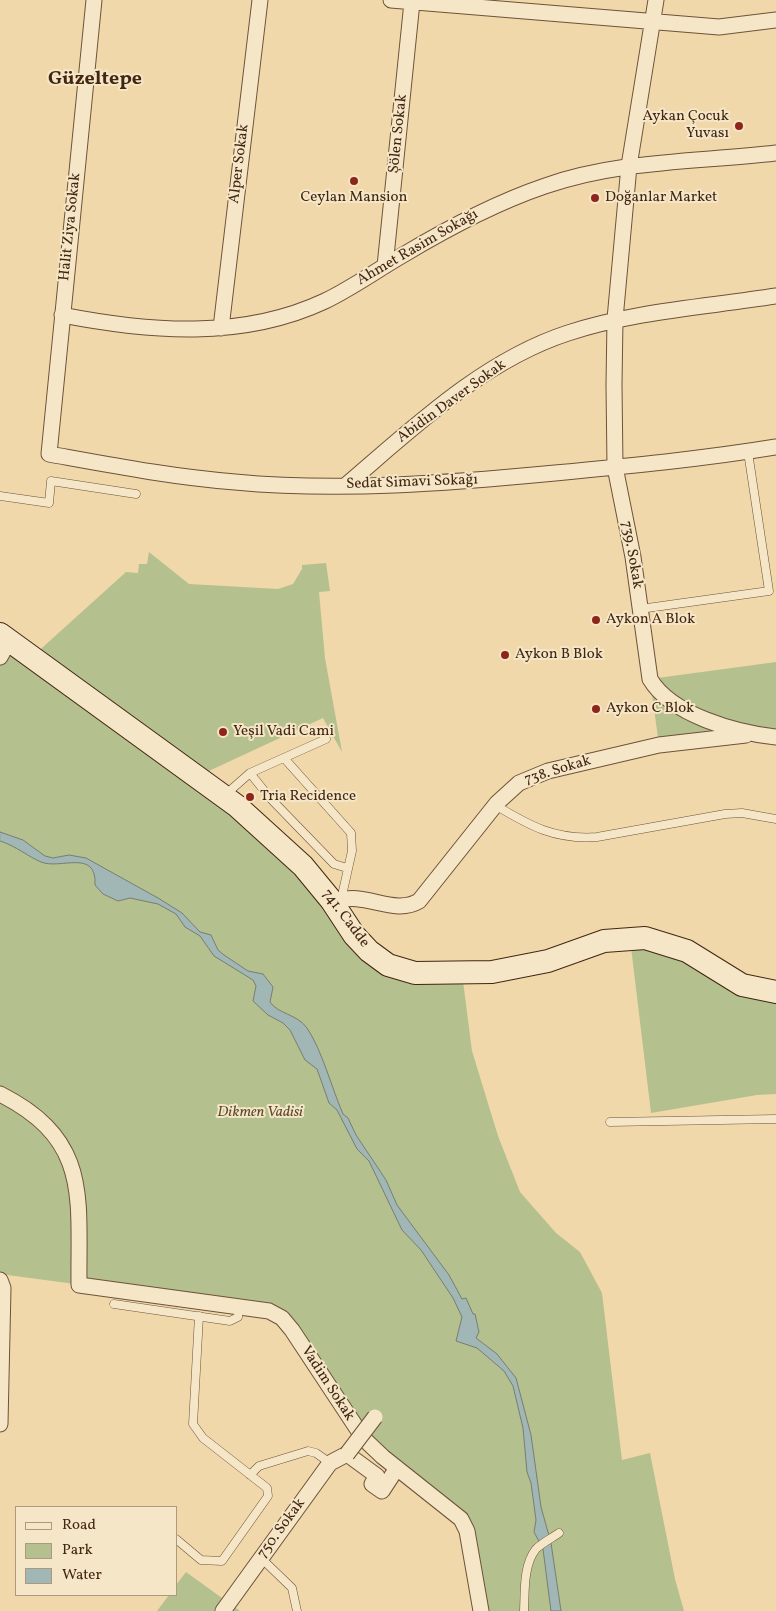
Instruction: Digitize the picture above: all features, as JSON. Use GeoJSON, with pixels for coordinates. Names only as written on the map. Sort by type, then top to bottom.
{"type":"FeatureCollection","features":[{"type":"Feature","properties":{"kind":"street","name":"Halit Ziya Sokak"},"geometry":{"type":"LineString","coordinates":[[48,454],[94,0]]}},
{"type":"Feature","properties":{"kind":"street","name":"Alper Sokak"},"geometry":{"type":"LineString","coordinates":[[221,328],[260,0]]}},
{"type":"Feature","properties":{"kind":"street"},"geometry":{"type":"LineString","coordinates":[[390,0],[719,27],[776,20]]}},
{"type":"Feature","properties":{"kind":"street","name":"739. Sokak"},"geometry":{"type":"LineString","coordinates":[[656,0],[629,166],[615,319],[615,467],[633,557],[650,679],[655,688],[663,696],[690,712],[751,734],[776,737]]}},
{"type":"Feature","properties":{"kind":"street","name":"Şölen Sokak"},"geometry":{"type":"LineString","coordinates":[[385,266],[412,2]]}},
{"type":"Feature","properties":{"kind":"street","name":"Ahmet Rasim Sokağı"},"geometry":{"type":"LineString","coordinates":[[62,315],[108,324],[186,330],[221,328],[296,312],[324,301],[498,204],[564,180],[629,166],[776,154]]}},
{"type":"Feature","properties":{"kind":"street","name":"Abidin Daver Sokak"},"geometry":{"type":"LineString","coordinates":[[345,486],[441,406],[505,362],[566,333],[615,319],[776,296]]}},
{"type":"Feature","properties":{"kind":"street","name":"Sedat Simavi Sokağı"},"geometry":{"type":"LineString","coordinates":[[48,454],[157,473],[236,482],[345,486],[467,482],[748,452],[776,447]]}},
{"type":"Feature","properties":{"kind":"street","name":"741. Cadde"},"geometry":{"type":"LineString","coordinates":[[3,643],[223,796],[286,848],[338,903],[354,935],[369,951],[388,965],[415,973],[462,974],[522,968],[604,941],[645,938],[687,951],[742,985],[776,992]]}},
{"type":"Feature","properties":{"kind":"street","name":"738. Sokak"},"geometry":{"type":"LineString","coordinates":[[338,903],[374,901],[406,907],[419,901],[495,805],[519,783],[548,771],[659,745],[751,734]]}},
{"type":"Feature","properties":{"kind":"street","name":"Vadim Sokak"},"geometry":{"type":"LineString","coordinates":[[0,1094],[36,1114],[55,1134],[68,1158],[78,1187],[79,1284],[269,1311],[282,1318],[292,1330],[364,1439],[461,1519],[467,1531],[481,1611]]}},
{"type":"Feature","properties":{"kind":"street"},"geometry":{"type":"LineString","coordinates":[[0,1280],[3,1288],[0,1424]]}},
{"type":"Feature","properties":{"kind":"street"},"geometry":{"type":"LineString","coordinates":[[375,1416],[347,1454],[378,1476],[372,1484],[382,1491],[397,1468]]}},
{"type":"Feature","properties":{"kind":"street","name":"750. Sokak"},"geometry":{"type":"LineString","coordinates":[[223,1611],[330,1463],[347,1454]]}},
{"type":"Feature","properties":{"kind":"lane"},"geometry":{"type":"LineString","coordinates":[[640,609],[769,591],[748,452]]}},
{"type":"Feature","properties":{"kind":"lane"},"geometry":{"type":"LineString","coordinates":[[0,496],[48,502],[51,481],[136,494]]}},
{"type":"Feature","properties":{"kind":"lane"},"geometry":{"type":"LineString","coordinates":[[223,796],[250,773],[326,739]]}},
{"type":"Feature","properties":{"kind":"lane"},"geometry":{"type":"LineString","coordinates":[[284,758],[351,833],[352,845],[338,903]]}},
{"type":"Feature","properties":{"kind":"lane"},"geometry":{"type":"LineString","coordinates":[[250,773],[270,798],[334,864],[347,868]]}},
{"type":"Feature","properties":{"kind":"lane"},"geometry":{"type":"LineString","coordinates":[[495,805],[528,824],[558,836],[578,838],[597,837],[725,814],[742,813],[776,819]]}},
{"type":"Feature","properties":{"kind":"lane"},"geometry":{"type":"LineString","coordinates":[[610,1122],[776,1118]]}},
{"type":"Feature","properties":{"kind":"lane"},"geometry":{"type":"LineString","coordinates":[[114,1304],[230,1321],[238,1317],[238,1306]]}},
{"type":"Feature","properties":{"kind":"lane"},"geometry":{"type":"LineString","coordinates":[[178,1541],[202,1560],[222,1561],[268,1499],[267,1488],[203,1438],[192,1424],[199,1316]]}},
{"type":"Feature","properties":{"kind":"lane"},"geometry":{"type":"LineString","coordinates":[[250,1474],[259,1466],[308,1451],[316,1452],[330,1463]]}},
{"type":"Feature","properties":{"kind":"lane"},"geometry":{"type":"LineString","coordinates":[[524,1611],[525,1584],[530,1558],[537,1548],[559,1533]]}},
{"type":"Feature","properties":{"kind":"lane"},"geometry":{"type":"LineString","coordinates":[[261,1558],[292,1588],[296,1611]]}},
{"type":"Feature","properties":{"kind":"green space","name":"Dikmen Vadisi"},"geometry":{"type":"Polygon","coordinates":[[[149,552],[189,584],[278,589],[293,584],[302,569],[302,565],[326,563],[330,591],[319,592],[325,658],[342,752],[323,718],[198,776],[223,796],[369,951],[462,973],[472,1051],[498,1136],[520,1192],[556,1233],[580,1252],[602,1293],[622,1460],[650,1453],[675,1579],[684,1611],[481,1611],[467,1531],[383,1457],[281,1318],[90,1286],[0,1274],[0,634],[33,656],[126,572],[138,573],[139,564],[147,564],[149,552]]]}},
{"type":"Feature","properties":{"kind":"green space"},"geometry":{"type":"Polygon","coordinates":[[[776,662],[776,737],[659,745],[650,679],[776,662]]]}},
{"type":"Feature","properties":{"kind":"green space"},"geometry":{"type":"Polygon","coordinates":[[[630,939],[776,992],[776,1094],[757,1095],[651,1113],[630,939]]]}},
{"type":"Feature","properties":{"kind":"green space"},"geometry":{"type":"Polygon","coordinates":[[[186,1572],[240,1611],[157,1611],[168,1596],[178,1596],[178,1582],[186,1572]]]}},
{"type":"Feature","properties":{"kind":"water"},"geometry":{"type":"Polygon","coordinates":[[[0,832],[23,840],[45,856],[53,858],[69,855],[86,858],[182,913],[200,932],[211,935],[218,950],[224,955],[248,971],[263,974],[273,987],[270,1002],[273,1006],[303,1023],[307,1028],[322,1058],[343,1114],[348,1118],[356,1135],[386,1180],[397,1205],[449,1275],[462,1299],[466,1298],[473,1314],[475,1314],[479,1332],[476,1338],[497,1354],[516,1378],[531,1435],[541,1507],[551,1543],[561,1611],[551,1611],[543,1549],[534,1532],[536,1520],[531,1483],[527,1472],[523,1428],[513,1386],[504,1371],[477,1348],[456,1341],[462,1317],[453,1298],[421,1250],[402,1230],[369,1161],[357,1149],[337,1110],[329,1103],[317,1069],[305,1060],[290,1030],[283,1023],[268,1015],[253,1001],[256,986],[253,980],[214,956],[200,936],[185,927],[176,914],[158,904],[130,898],[118,901],[103,894],[95,885],[94,874],[90,867],[76,863],[49,864],[41,862],[0,841],[0,832]]]}},
{"type":"Feature","properties":{"kind":"place","name":"Aykan Çocuk Yuvası"},"geometry":{"type":"Point","coordinates":[739,126]}},
{"type":"Feature","properties":{"kind":"place","name":"Ceylan Mansion"},"geometry":{"type":"Point","coordinates":[354,181]}},
{"type":"Feature","properties":{"kind":"place","name":"Doğanlar Market"},"geometry":{"type":"Point","coordinates":[595,198]}},
{"type":"Feature","properties":{"kind":"place","name":"Aykon A Blok"},"geometry":{"type":"Point","coordinates":[596,620]}},
{"type":"Feature","properties":{"kind":"place","name":"Aykon B Blok"},"geometry":{"type":"Point","coordinates":[505,655]}},
{"type":"Feature","properties":{"kind":"place","name":"Aykon C Blok"},"geometry":{"type":"Point","coordinates":[596,709]}},
{"type":"Feature","properties":{"kind":"place","name":"Yeşil Vadi Cami"},"geometry":{"type":"Point","coordinates":[223,732]}},
{"type":"Feature","properties":{"kind":"place","name":"Tria Recidence"},"geometry":{"type":"Point","coordinates":[250,797]}},
{"type":"Feature","properties":{"kind":"district","name":"Güzeltepe"},"geometry":{"type":"Point","coordinates":[95,80]}}]}
